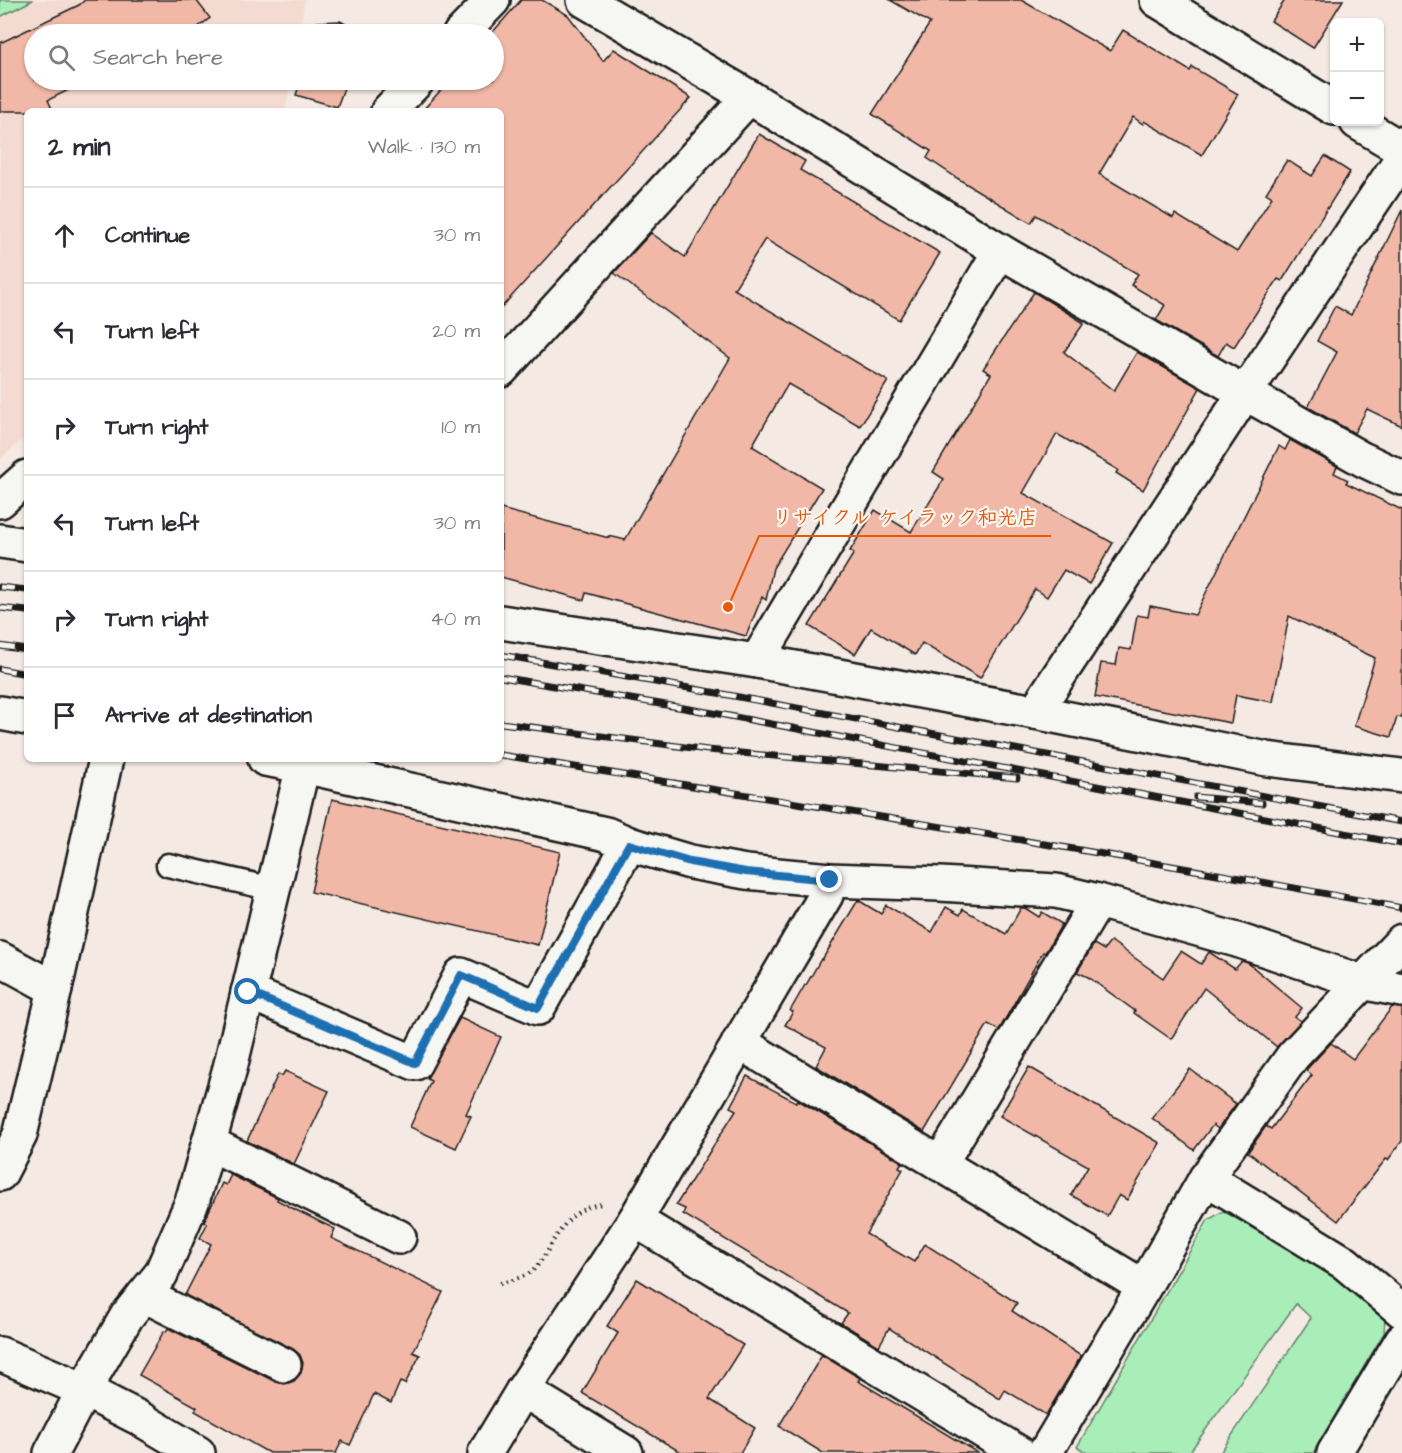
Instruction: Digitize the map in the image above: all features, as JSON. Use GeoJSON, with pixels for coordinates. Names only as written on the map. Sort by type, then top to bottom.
{"type":"FeatureCollection","features":[{"type":"Feature","properties":{"kind":"street"},"geometry":{"type":"LineString","coordinates":[[470,24],[493,0]]}},
{"type":"Feature","properties":{"kind":"street"},"geometry":{"type":"LineString","coordinates":[[584,0],[749,97],[1000,251],[1245,393],[1362,459],[1402,478]]}},
{"type":"Feature","properties":{"kind":"street"},"geometry":{"type":"LineString","coordinates":[[1157,0],[1330,105]]}},
{"type":"Feature","properties":{"kind":"street"},"geometry":{"type":"LineString","coordinates":[[391,108],[408,90]]}},
{"type":"Feature","properties":{"kind":"street"},"geometry":{"type":"LineString","coordinates":[[504,367],[749,97]]}},
{"type":"Feature","properties":{"kind":"street"},"geometry":{"type":"LineString","coordinates":[[1364,126],[1402,149]]}},
{"type":"Feature","properties":{"kind":"street"},"geometry":{"type":"LineString","coordinates":[[1035,712],[1402,158]]}},
{"type":"Feature","properties":{"kind":"street"},"geometry":{"type":"LineString","coordinates":[[757,661],[1000,251]]}},
{"type":"Feature","properties":{"kind":"street"},"geometry":{"type":"LineString","coordinates":[[0,501],[24,480]]}},
{"type":"Feature","properties":{"kind":"street"},"geometry":{"type":"LineString","coordinates":[[0,542],[24,545]]}},
{"type":"Feature","properties":{"kind":"street"},"geometry":{"type":"LineString","coordinates":[[504,622],[757,661],[1035,712],[1267,759],[1402,776]]}},
{"type":"Feature","properties":{"kind":"street"},"geometry":{"type":"LineString","coordinates":[[0,713],[24,717]]}},
{"type":"Feature","properties":{"kind":"street"},"geometry":{"type":"LineString","coordinates":[[0,1174],[20,1135],[105,762]]}},
{"type":"Feature","properties":{"kind":"street"},"geometry":{"type":"LineString","coordinates":[[281,762],[606,834],[629,844],[690,862],[746,872],[830,880],[1056,891],[1237,940],[1362,982],[1402,990]]}},
{"type":"Feature","properties":{"kind":"street"},"geometry":{"type":"LineString","coordinates":[[51,1453],[127,1316],[161,1274],[192,1202],[230,1068],[303,766]]}},
{"type":"Feature","properties":{"kind":"street"},"geometry":{"type":"LineString","coordinates":[[248,992],[415,1063],[461,975],[538,1008],[629,844]]}},
{"type":"Feature","properties":{"kind":"street"},"geometry":{"type":"LineString","coordinates":[[485,1453],[623,1212],[739,1042],[826,895],[830,880]]}},
{"type":"Feature","properties":{"kind":"street"},"geometry":{"type":"LineString","coordinates":[[940,1164],[1098,901]]}},
{"type":"Feature","properties":{"kind":"street"},"geometry":{"type":"LineString","coordinates":[[1045,1453],[1206,1178],[1293,1056],[1402,941]]}},
{"type":"Feature","properties":{"kind":"street"},"geometry":{"type":"LineString","coordinates":[[0,959],[55,989]]}},
{"type":"Feature","properties":{"kind":"street"},"geometry":{"type":"LineString","coordinates":[[739,1042],[1144,1287]]}},
{"type":"Feature","properties":{"kind":"street"},"geometry":{"type":"LineString","coordinates":[[209,1143],[399,1237]]}},
{"type":"Feature","properties":{"kind":"street"},"geometry":{"type":"LineString","coordinates":[[1206,1178],[1345,1263],[1402,1311]]}},
{"type":"Feature","properties":{"kind":"street"},"geometry":{"type":"LineString","coordinates":[[623,1212],[1019,1453]]}},
{"type":"Feature","properties":{"kind":"street"},"geometry":{"type":"LineString","coordinates":[[144,1294],[284,1365]]}},
{"type":"Feature","properties":{"kind":"street"},"geometry":{"type":"LineString","coordinates":[[1334,1453],[1402,1340]]}},
{"type":"Feature","properties":{"kind":"street"},"geometry":{"type":"LineString","coordinates":[[0,1354],[84,1390],[140,1418],[198,1453]]}},
{"type":"Feature","properties":{"kind":"street"},"geometry":{"type":"LineString","coordinates":[[523,1390],[626,1453]]}},
{"type":"Feature","properties":{"kind":"lane"},"geometry":{"type":"LineString","coordinates":[[168,866],[273,889]]}},
{"type":"Feature","properties":{"kind":"path"},"geometry":{"type":"LineString","coordinates":[[500,1282],[507,1282],[531,1272],[542,1260],[556,1234],[570,1217],[580,1211],[593,1205],[623,1212]]}},
{"type":"Feature","properties":{"kind":"shaded area"},"geometry":{"type":"Polygon","coordinates":[[[0,0],[305,0],[301,24],[24,24],[24,90],[289,90],[286,108],[24,108],[24,439],[0,459],[0,0]]]}},
{"type":"Feature","properties":{"kind":"green space"},"geometry":{"type":"Polygon","coordinates":[[[0,0],[33,0],[0,17],[0,0]]]}},
{"type":"Feature","properties":{"kind":"green space"},"geometry":{"type":"Polygon","coordinates":[[[1223,1211],[1349,1284],[1385,1316],[1384,1333],[1313,1453],[1220,1453],[1311,1318],[1296,1304],[1189,1453],[1088,1453],[1077,1447],[1208,1220],[1223,1211]]]}},
{"type":"Feature","properties":{"kind":"building"},"geometry":{"type":"Polygon","coordinates":[[[85,0],[196,0],[210,18],[202,24],[40,24],[85,0]]]}},
{"type":"Feature","properties":{"kind":"building"},"geometry":{"type":"Polygon","coordinates":[[[521,0],[542,0],[568,15],[603,61],[614,49],[691,98],[504,305],[504,108],[425,108],[441,90],[504,90],[504,24],[500,24],[521,0]]]}},
{"type":"Feature","properties":{"kind":"building"},"geometry":{"type":"Polygon","coordinates":[[[890,0],[1021,0],[1110,51],[1123,30],[1190,71],[1192,67],[1238,94],[1202,155],[1144,121],[1143,124],[1133,117],[1099,174],[1173,218],[1175,214],[1237,252],[1272,197],[1266,193],[1287,160],[1312,176],[1325,156],[1350,172],[1282,281],[1278,279],[1234,347],[1226,342],[1218,356],[1156,320],[1165,305],[1131,285],[1138,274],[1036,215],[1031,223],[927,158],[931,151],[872,114],[930,23],[890,0]]]}},
{"type":"Feature","properties":{"kind":"building"},"geometry":{"type":"Polygon","coordinates":[[[1285,0],[1343,0],[1313,48],[1271,21],[1285,0]]]}},
{"type":"Feature","properties":{"kind":"building"},"geometry":{"type":"Polygon","coordinates":[[[340,21],[346,24],[316,24],[317,22],[340,21]]]}},
{"type":"Feature","properties":{"kind":"building"},"geometry":{"type":"Polygon","coordinates":[[[24,31],[24,90],[68,90],[48,100],[52,108],[0,111],[0,43],[24,31]]]}},
{"type":"Feature","properties":{"kind":"building"},"geometry":{"type":"Polygon","coordinates":[[[298,90],[343,90],[337,107],[296,95],[298,90]]]}},
{"type":"Feature","properties":{"kind":"building"},"geometry":{"type":"Polygon","coordinates":[[[759,134],[805,161],[800,170],[940,253],[899,320],[765,239],[734,289],[888,381],[860,426],[788,384],[752,446],[822,488],[773,568],[766,600],[762,597],[746,636],[586,593],[584,600],[504,578],[504,510],[609,538],[609,536],[625,540],[730,358],[614,273],[651,233],[685,257],[759,134]]]}},
{"type":"Feature","properties":{"kind":"building"},"geometry":{"type":"Polygon","coordinates":[[[1402,210],[1402,426],[1367,409],[1354,433],[1308,407],[1337,352],[1317,341],[1335,306],[1351,315],[1402,210]]]}},
{"type":"Feature","properties":{"kind":"building"},"geometry":{"type":"Polygon","coordinates":[[[1034,292],[1084,323],[1064,352],[1114,391],[1137,352],[1200,388],[1143,490],[1116,473],[1118,470],[1057,434],[1023,493],[1113,543],[1089,584],[1064,570],[1047,597],[1035,589],[980,678],[922,643],[915,655],[871,628],[855,654],[809,626],[854,553],[850,551],[875,510],[911,532],[944,479],[933,472],[991,374],[983,369],[1034,292]]]}},
{"type":"Feature","properties":{"kind":"building"},"geometry":{"type":"Polygon","coordinates":[[[1290,440],[1337,466],[1334,473],[1348,480],[1346,483],[1402,510],[1402,718],[1397,717],[1391,737],[1354,726],[1375,658],[1289,616],[1273,702],[1236,695],[1231,723],[1095,697],[1101,663],[1116,665],[1119,648],[1131,650],[1137,615],[1148,617],[1150,606],[1195,615],[1279,446],[1285,450],[1290,440]]]}},
{"type":"Feature","properties":{"kind":"building"},"geometry":{"type":"Polygon","coordinates":[[[332,799],[560,852],[538,945],[311,892],[332,799]]]}},
{"type":"Feature","properties":{"kind":"building"},"geometry":{"type":"Polygon","coordinates":[[[858,900],[881,914],[886,905],[932,932],[946,907],[960,915],[963,909],[1006,934],[1021,908],[1039,917],[1042,912],[1062,924],[1045,953],[1043,952],[999,1030],[988,1024],[924,1132],[816,1066],[826,1047],[785,1025],[805,985],[858,900]]]}},
{"type":"Feature","properties":{"kind":"building"},"geometry":{"type":"Polygon","coordinates":[[[1111,941],[1163,978],[1181,951],[1201,964],[1209,952],[1235,969],[1242,961],[1248,963],[1302,1008],[1295,1017],[1301,1021],[1277,1047],[1204,988],[1171,1039],[1088,977],[1077,972],[1094,944],[1104,950],[1111,941]]]}},
{"type":"Feature","properties":{"kind":"building"},"geometry":{"type":"Polygon","coordinates":[[[1392,1007],[1402,1008],[1402,1141],[1338,1221],[1248,1152],[1266,1126],[1271,1129],[1312,1075],[1306,1070],[1331,1043],[1353,1059],[1392,1007]]]}},
{"type":"Feature","properties":{"kind":"building"},"geometry":{"type":"Polygon","coordinates":[[[460,1018],[501,1037],[466,1114],[471,1116],[456,1148],[410,1127],[431,1081],[427,1079],[429,1074],[460,1018]]]}},
{"type":"Feature","properties":{"kind":"building"},"geometry":{"type":"Polygon","coordinates":[[[1029,1067],[1160,1143],[1127,1200],[1119,1195],[1107,1216],[1071,1195],[1088,1166],[1000,1116],[1029,1067]]]}},
{"type":"Feature","properties":{"kind":"building"},"geometry":{"type":"Polygon","coordinates":[[[1190,1069],[1236,1104],[1218,1129],[1213,1125],[1194,1150],[1152,1118],[1190,1069]]]}},
{"type":"Feature","properties":{"kind":"building"},"geometry":{"type":"Polygon","coordinates":[[[285,1071],[329,1091],[294,1164],[247,1141],[278,1074],[282,1076],[285,1071]]]}},
{"type":"Feature","properties":{"kind":"building"},"geometry":{"type":"Polygon","coordinates":[[[747,1076],[796,1102],[798,1100],[902,1162],[899,1167],[903,1169],[866,1234],[914,1262],[925,1244],[1017,1303],[1012,1311],[1081,1356],[1046,1415],[1005,1390],[1000,1399],[889,1328],[879,1346],[841,1323],[848,1313],[683,1214],[685,1209],[676,1205],[736,1110],[730,1107],[747,1076]]]}},
{"type":"Feature","properties":{"kind":"building"},"geometry":{"type":"Polygon","coordinates":[[[231,1175],[335,1229],[331,1238],[443,1292],[413,1352],[420,1355],[405,1384],[400,1382],[391,1403],[374,1394],[350,1445],[342,1441],[336,1453],[269,1453],[195,1411],[197,1407],[139,1375],[164,1331],[166,1332],[168,1328],[276,1382],[285,1384],[294,1381],[301,1373],[303,1363],[300,1355],[293,1349],[185,1295],[211,1244],[200,1238],[207,1224],[204,1222],[222,1183],[226,1185],[231,1175]]]}},
{"type":"Feature","properties":{"kind":"building"},"geometry":{"type":"Polygon","coordinates":[[[637,1279],[743,1345],[709,1399],[755,1428],[740,1453],[682,1453],[582,1393],[618,1333],[607,1326],[637,1279]]]}},
{"type":"Feature","properties":{"kind":"building"},"geometry":{"type":"Polygon","coordinates":[[[822,1355],[860,1378],[858,1381],[978,1453],[823,1453],[779,1426],[822,1355]]]}},
{"type":"Feature","properties":{"kind":"railway"},"geometry":{"type":"LineString","coordinates":[[0,587],[24,590]]}},
{"type":"Feature","properties":{"kind":"railway"},"geometry":{"type":"LineString","coordinates":[[0,608],[24,611]]}},
{"type":"Feature","properties":{"kind":"railway"},"geometry":{"type":"LineString","coordinates":[[0,646],[24,650]]}},
{"type":"Feature","properties":{"kind":"railway"},"geometry":{"type":"LineString","coordinates":[[504,656],[723,694],[1402,822]]}},
{"type":"Feature","properties":{"kind":"railway"},"geometry":{"type":"LineString","coordinates":[[0,669],[24,673]]}},
{"type":"Feature","properties":{"kind":"railway"},"geometry":{"type":"LineString","coordinates":[[504,678],[719,714],[1402,844]]}},
{"type":"Feature","properties":{"kind":"railway"},"geometry":{"type":"LineString","coordinates":[[504,723],[708,750],[1017,778]]}},
{"type":"Feature","properties":{"kind":"railway"},"geometry":{"type":"LineString","coordinates":[[504,755],[1065,847],[1402,908]]}},
{"type":"Feature","properties":{"kind":"railway"},"geometry":{"type":"LineString","coordinates":[[1196,797],[1262,803]]}},
{"type":"Feature","properties":{"kind":"place","name":"リサイクル ケイラック和光店"},"geometry":{"type":"Point","coordinates":[728,607]}},
{"type":"Feature","properties":{"kind":"route"},"geometry":{"type":"LineString","coordinates":[[248,992],[415,1063],[461,975],[538,1008],[629,844],[690,862],[746,872],[830,880]]}}]}
